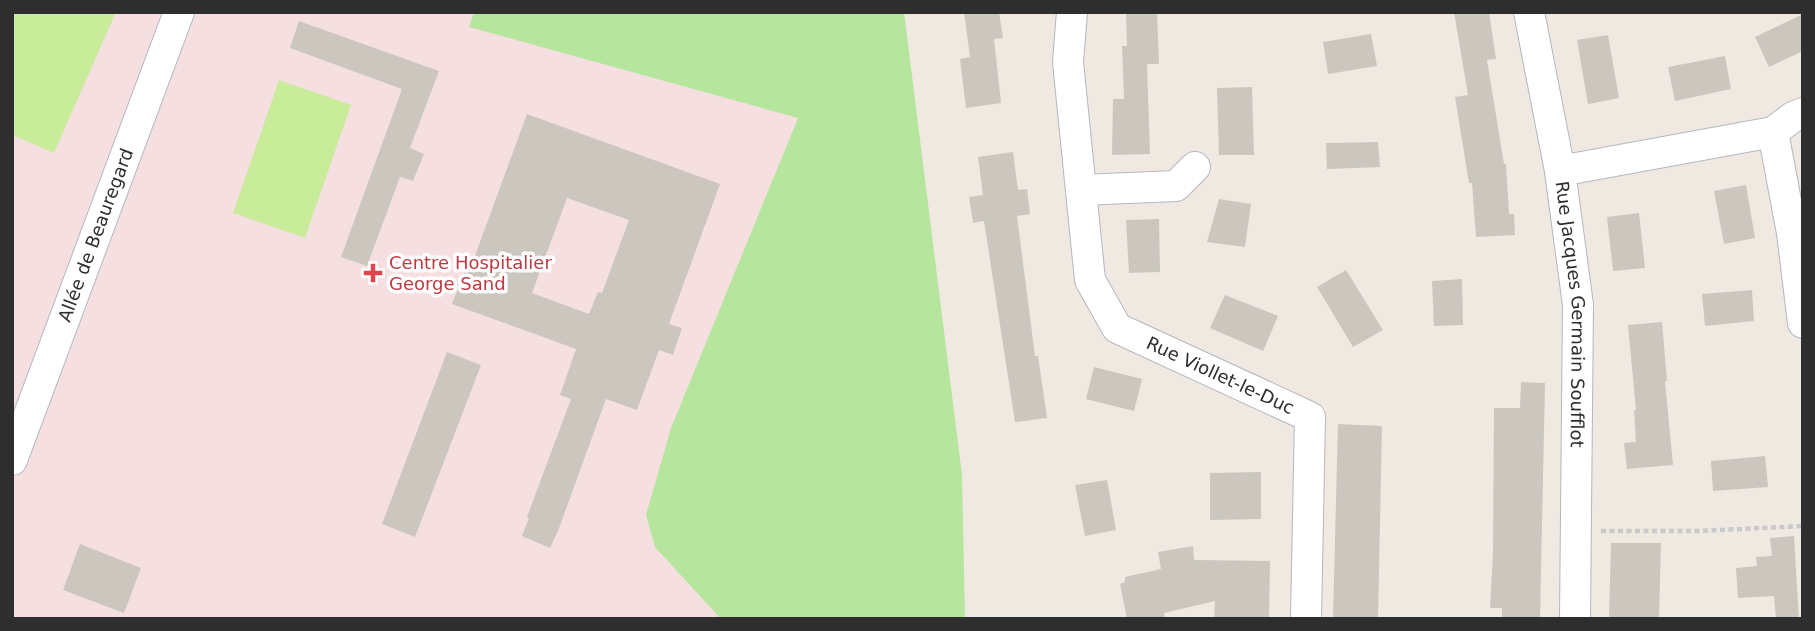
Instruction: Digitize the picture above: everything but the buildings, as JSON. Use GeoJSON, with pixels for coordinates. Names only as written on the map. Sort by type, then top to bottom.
{"type":"FeatureCollection","features":[{"type":"Feature","properties":{"kind":"street","name":"Allée de Beauregard"},"geometry":{"type":"LineString","coordinates":[[12,460],[179,12]]}},
{"type":"Feature","properties":{"kind":"street","name":"Rue Viollet-le-Duc"},"geometry":{"type":"LineString","coordinates":[[1072,12],[1068,62],[1090,280],[1117,328],[1310,417],[1307,619]]}},
{"type":"Feature","properties":{"kind":"street","name":"Rue Jacques Germain Soufflot"},"geometry":{"type":"LineString","coordinates":[[1529,12],[1560,172],[1578,305],[1574,619]]}},
{"type":"Feature","properties":{"kind":"street"},"geometry":{"type":"LineString","coordinates":[[1560,172],[1773,132],[1803,113]]}},
{"type":"Feature","properties":{"kind":"street"},"geometry":{"type":"LineString","coordinates":[[1773,132],[1792,233],[1803,323]]}},
{"type":"Feature","properties":{"kind":"street"},"geometry":{"type":"LineString","coordinates":[[1081,190],[1176,186],[1195,167]]}},
{"type":"Feature","properties":{"kind":"path"},"geometry":{"type":"LineString","coordinates":[[1576,531],[1698,531],[1803,526]]}},
{"type":"Feature","properties":{"kind":"shaded area","name":"Centre Hospitalier George Sand"},"geometry":{"type":"Polygon","coordinates":[[[12,12],[474,12],[470,27],[798,118],[671,428],[655,547],[721,619],[12,619],[12,12]]]}},
{"type":"Feature","properties":{"kind":"green space"},"geometry":{"type":"Polygon","coordinates":[[[12,12],[116,12],[54,153],[12,135],[12,12]]]}},
{"type":"Feature","properties":{"kind":"green space"},"geometry":{"type":"Polygon","coordinates":[[[474,12],[904,12],[962,475],[965,619],[721,619],[655,547],[646,515],[671,428],[798,118],[469,27],[474,12]]]}},
{"type":"Feature","properties":{"kind":"green space"},"geometry":{"type":"Polygon","coordinates":[[[279,80],[351,105],[305,238],[233,213],[279,80]]]}},
{"type":"Feature","properties":{"kind":"place","name":"Centre Hospitalier George Sand"},"geometry":{"type":"Point","coordinates":[373,273]}}]}
